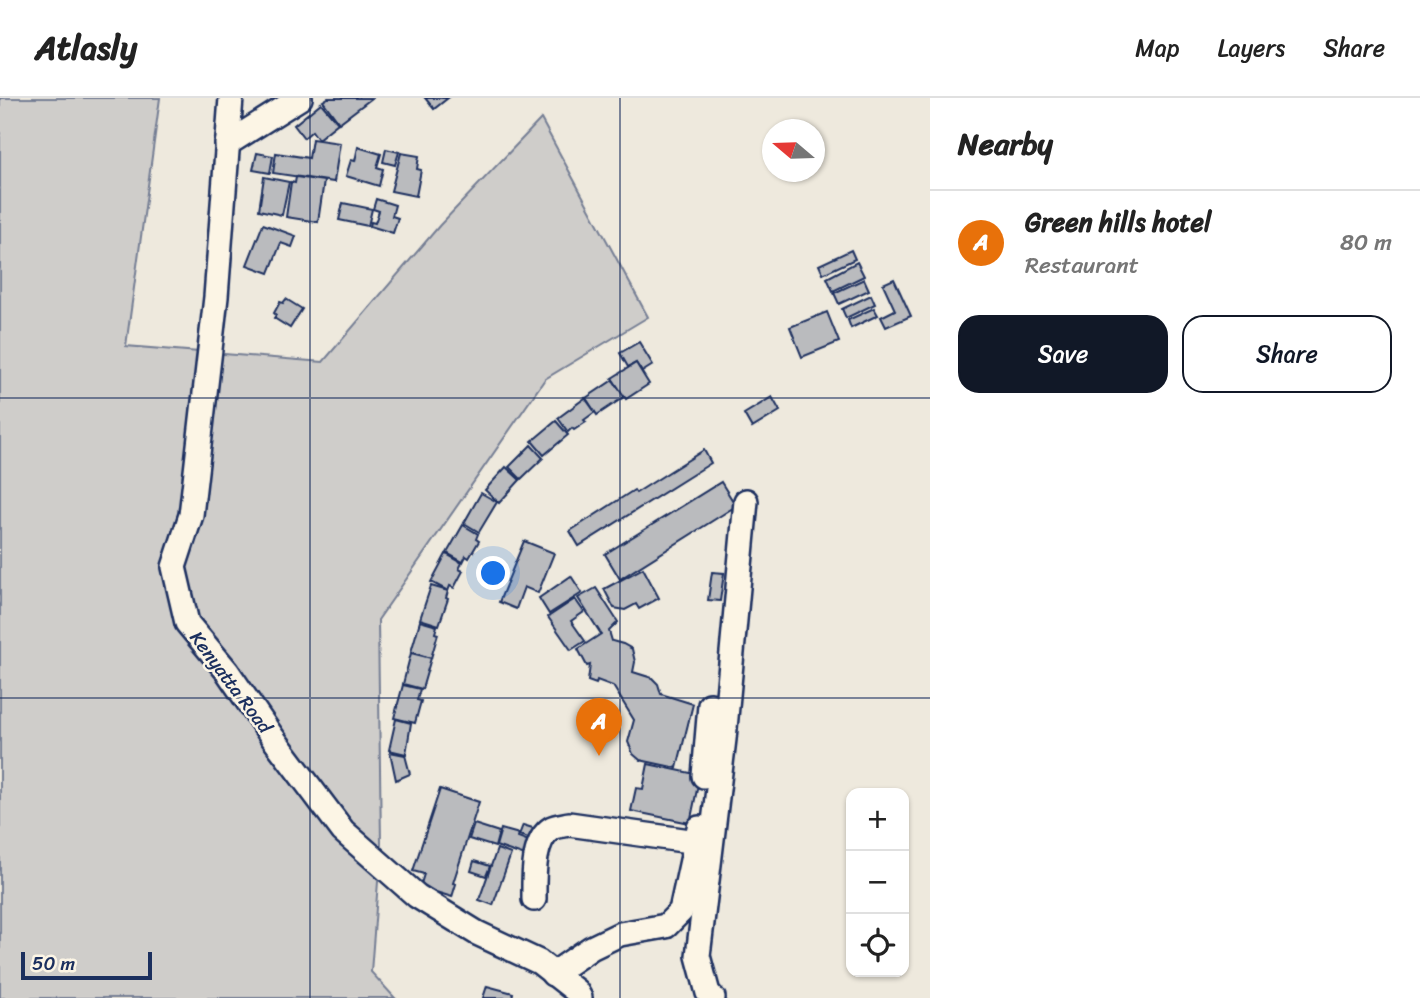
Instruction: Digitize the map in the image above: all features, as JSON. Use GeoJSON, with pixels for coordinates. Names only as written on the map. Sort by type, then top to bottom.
{"type":"FeatureCollection","features":[{"type":"Feature","properties":{"kind":"street","name":"Kenyatta Road"},"geometry":{"type":"LineString","coordinates":[[231,98],[216,297],[191,515],[174,567],[187,623],[228,671],[273,738],[343,831],[417,896],[477,933],[539,962],[576,991],[580,998]]}},
{"type":"Feature","properties":{"kind":"street"},"geometry":{"type":"LineString","coordinates":[[227,144],[300,98]]}},
{"type":"Feature","properties":{"kind":"street"},"geometry":{"type":"LineString","coordinates":[[713,998],[708,993],[698,956],[724,739],[746,501]]}},
{"type":"Feature","properties":{"kind":"street"},"geometry":{"type":"LineString","coordinates":[[553,974],[591,948],[620,934],[666,926],[681,911],[697,842],[710,705]]}},
{"type":"Feature","properties":{"kind":"street"},"geometry":{"type":"LineString","coordinates":[[534,899],[534,877],[540,842],[552,828],[569,824],[697,842]]}},
{"type":"Feature","properties":{"kind":"shaded area"},"geometry":{"type":"Polygon","coordinates":[[[0,98],[160,98],[126,346],[323,362],[440,225],[541,119],[648,317],[545,379],[378,620],[381,843],[371,972],[395,998],[0,998],[0,98]]]}},
{"type":"Feature","properties":{"kind":"building"},"geometry":{"type":"Polygon","coordinates":[[[328,98],[372,98],[339,123],[323,101],[328,98]]]}},
{"type":"Feature","properties":{"kind":"building"},"geometry":{"type":"Polygon","coordinates":[[[425,98],[448,98],[434,109],[425,98]]]}},
{"type":"Feature","properties":{"kind":"building"},"geometry":{"type":"Polygon","coordinates":[[[321,103],[338,123],[318,139],[312,131],[304,138],[294,125],[321,103]]]}},
{"type":"Feature","properties":{"kind":"building"},"geometry":{"type":"Polygon","coordinates":[[[312,139],[340,143],[334,182],[273,173],[276,153],[309,158],[312,139]]]}},
{"type":"Feature","properties":{"kind":"building"},"geometry":{"type":"Polygon","coordinates":[[[358,147],[381,154],[377,167],[383,169],[379,186],[346,176],[351,160],[355,161],[358,147]]]}},
{"type":"Feature","properties":{"kind":"building"},"geometry":{"type":"Polygon","coordinates":[[[386,149],[399,152],[395,165],[383,162],[386,149]]]}},
{"type":"Feature","properties":{"kind":"building"},"geometry":{"type":"Polygon","coordinates":[[[257,153],[273,156],[270,173],[253,170],[257,153]]]}},
{"type":"Feature","properties":{"kind":"building"},"geometry":{"type":"Polygon","coordinates":[[[401,153],[419,156],[417,169],[421,170],[416,196],[391,191],[401,153]]]}},
{"type":"Feature","properties":{"kind":"building"},"geometry":{"type":"Polygon","coordinates":[[[264,177],[289,182],[282,215],[259,210],[264,177]]]}},
{"type":"Feature","properties":{"kind":"building"},"geometry":{"type":"Polygon","coordinates":[[[296,177],[324,181],[318,222],[286,217],[291,182],[295,183],[296,177]]]}},
{"type":"Feature","properties":{"kind":"building"},"geometry":{"type":"Polygon","coordinates":[[[376,199],[395,205],[392,216],[398,218],[393,233],[370,226],[371,222],[375,223],[379,211],[373,209],[376,199]]]}},
{"type":"Feature","properties":{"kind":"building"},"geometry":{"type":"Polygon","coordinates":[[[343,203],[372,209],[368,226],[339,220],[343,203]]]}},
{"type":"Feature","properties":{"kind":"building"},"geometry":{"type":"Polygon","coordinates":[[[263,224],[296,236],[292,247],[281,243],[269,273],[247,265],[263,224]]]}},
{"type":"Feature","properties":{"kind":"building"},"geometry":{"type":"Polygon","coordinates":[[[851,250],[855,259],[823,274],[819,265],[851,250]]]}},
{"type":"Feature","properties":{"kind":"building"},"geometry":{"type":"Polygon","coordinates":[[[857,262],[864,276],[833,291],[827,278],[857,262]]]}},
{"type":"Feature","properties":{"kind":"building"},"geometry":{"type":"Polygon","coordinates":[[[864,279],[869,290],[839,304],[834,293],[864,279]]]}},
{"type":"Feature","properties":{"kind":"building"},"geometry":{"type":"Polygon","coordinates":[[[894,279],[911,316],[886,327],[881,317],[895,310],[883,284],[894,279]]]}},
{"type":"Feature","properties":{"kind":"building"},"geometry":{"type":"Polygon","coordinates":[[[871,295],[875,304],[846,318],[842,309],[871,295]]]}},
{"type":"Feature","properties":{"kind":"building"},"geometry":{"type":"Polygon","coordinates":[[[286,299],[302,309],[290,328],[274,318],[280,302],[283,303],[286,299]]]}},
{"type":"Feature","properties":{"kind":"building"},"geometry":{"type":"Polygon","coordinates":[[[874,308],[878,315],[851,328],[848,320],[874,308]]]}},
{"type":"Feature","properties":{"kind":"building"},"geometry":{"type":"Polygon","coordinates":[[[827,312],[839,342],[802,357],[790,327],[827,312]]]}},
{"type":"Feature","properties":{"kind":"building"},"geometry":{"type":"Polygon","coordinates":[[[639,342],[653,365],[642,372],[636,363],[628,367],[620,353],[639,342]]]}},
{"type":"Feature","properties":{"kind":"building"},"geometry":{"type":"Polygon","coordinates":[[[636,363],[649,384],[626,399],[612,378],[636,363]]]}},
{"type":"Feature","properties":{"kind":"building"},"geometry":{"type":"Polygon","coordinates":[[[613,380],[624,397],[597,415],[586,398],[613,380]]]}},
{"type":"Feature","properties":{"kind":"building"},"geometry":{"type":"Polygon","coordinates":[[[772,397],[780,411],[752,428],[744,414],[772,397]]]}},
{"type":"Feature","properties":{"kind":"building"},"geometry":{"type":"Polygon","coordinates":[[[585,398],[595,412],[584,420],[586,422],[568,432],[558,418],[585,398]]]}},
{"type":"Feature","properties":{"kind":"building"},"geometry":{"type":"Polygon","coordinates":[[[556,421],[568,435],[544,455],[532,441],[556,421]]]}},
{"type":"Feature","properties":{"kind":"building"},"geometry":{"type":"Polygon","coordinates":[[[531,445],[543,458],[521,479],[509,467],[531,445]]]}},
{"type":"Feature","properties":{"kind":"building"},"geometry":{"type":"Polygon","coordinates":[[[704,450],[711,463],[579,546],[570,531],[704,450]]]}},
{"type":"Feature","properties":{"kind":"building"},"geometry":{"type":"Polygon","coordinates":[[[506,467],[520,480],[499,503],[485,490],[506,467]]]}},
{"type":"Feature","properties":{"kind":"building"},"geometry":{"type":"Polygon","coordinates":[[[721,482],[736,506],[620,579],[605,554],[721,482]]]}},
{"type":"Feature","properties":{"kind":"building"},"geometry":{"type":"Polygon","coordinates":[[[481,493],[497,502],[479,532],[464,523],[481,493]]]}},
{"type":"Feature","properties":{"kind":"building"},"geometry":{"type":"Polygon","coordinates":[[[463,525],[478,534],[476,539],[479,541],[469,558],[466,556],[463,562],[447,553],[463,525]]]}},
{"type":"Feature","properties":{"kind":"building"},"geometry":{"type":"Polygon","coordinates":[[[524,541],[554,553],[538,593],[524,587],[516,609],[499,602],[524,541]]]}},
{"type":"Feature","properties":{"kind":"building"},"geometry":{"type":"Polygon","coordinates":[[[446,554],[462,563],[459,569],[463,571],[454,588],[450,586],[448,591],[431,582],[446,554]]]}},
{"type":"Feature","properties":{"kind":"building"},"geometry":{"type":"Polygon","coordinates":[[[643,568],[659,598],[639,609],[636,604],[625,610],[614,608],[604,589],[643,568]]]}},
{"type":"Feature","properties":{"kind":"building"},"geometry":{"type":"Polygon","coordinates":[[[712,572],[724,573],[720,601],[708,600],[712,572]]]}},
{"type":"Feature","properties":{"kind":"building"},"geometry":{"type":"Polygon","coordinates":[[[571,576],[582,593],[549,614],[539,598],[571,576]]]}},
{"type":"Feature","properties":{"kind":"building"},"geometry":{"type":"Polygon","coordinates":[[[431,586],[448,591],[439,625],[420,619],[431,586]]]}},
{"type":"Feature","properties":{"kind":"building"},"geometry":{"type":"Polygon","coordinates":[[[596,588],[618,622],[609,631],[612,641],[632,649],[635,662],[633,672],[652,678],[658,684],[661,694],[693,704],[677,768],[640,760],[633,754],[628,742],[634,720],[613,686],[597,680],[596,684],[588,681],[590,665],[587,666],[578,649],[601,634],[578,598],[596,588]]]}},
{"type":"Feature","properties":{"kind":"building"},"geometry":{"type":"Polygon","coordinates":[[[575,599],[584,612],[571,621],[585,641],[571,650],[548,617],[575,599]]]}},
{"type":"Feature","properties":{"kind":"building"},"geometry":{"type":"Polygon","coordinates":[[[420,621],[437,626],[435,633],[438,634],[431,658],[411,652],[420,621]]]}},
{"type":"Feature","properties":{"kind":"building"},"geometry":{"type":"Polygon","coordinates":[[[411,653],[431,658],[422,689],[403,684],[411,653]]]}},
{"type":"Feature","properties":{"kind":"building"},"geometry":{"type":"Polygon","coordinates":[[[403,685],[420,689],[417,700],[421,701],[415,723],[394,718],[403,685]]]}},
{"type":"Feature","properties":{"kind":"building"},"geometry":{"type":"Polygon","coordinates":[[[396,719],[411,723],[406,754],[389,750],[396,719]]]}},
{"type":"Feature","properties":{"kind":"building"},"geometry":{"type":"Polygon","coordinates":[[[390,752],[405,755],[410,774],[396,780],[390,752]]]}},
{"type":"Feature","properties":{"kind":"building"},"geometry":{"type":"Polygon","coordinates":[[[648,764],[700,775],[690,823],[631,811],[636,788],[643,789],[648,764]]]}},
{"type":"Feature","properties":{"kind":"building"},"geometry":{"type":"Polygon","coordinates":[[[440,789],[479,802],[453,883],[456,884],[452,897],[420,887],[424,874],[413,871],[440,789]]]}},
{"type":"Feature","properties":{"kind":"building"},"geometry":{"type":"Polygon","coordinates":[[[474,824],[499,832],[495,847],[469,839],[474,824]]]}},
{"type":"Feature","properties":{"kind":"building"},"geometry":{"type":"Polygon","coordinates":[[[523,825],[536,829],[532,839],[519,835],[523,825]]]}},
{"type":"Feature","properties":{"kind":"building"},"geometry":{"type":"Polygon","coordinates":[[[501,829],[519,834],[518,837],[529,841],[525,856],[496,846],[501,829]]]}},
{"type":"Feature","properties":{"kind":"building"},"geometry":{"type":"Polygon","coordinates":[[[497,849],[511,854],[493,905],[479,900],[497,849]]]}},
{"type":"Feature","properties":{"kind":"building"},"geometry":{"type":"Polygon","coordinates":[[[474,861],[490,866],[486,876],[471,871],[474,861]]]}},
{"type":"Feature","properties":{"kind":"building"},"geometry":{"type":"Polygon","coordinates":[[[487,986],[513,993],[512,998],[483,998],[487,986]]]}},
{"type":"Feature","properties":{"kind":"place","name":"Green hills hotel"},"geometry":{"type":"Point","coordinates":[599,756]}}]}
